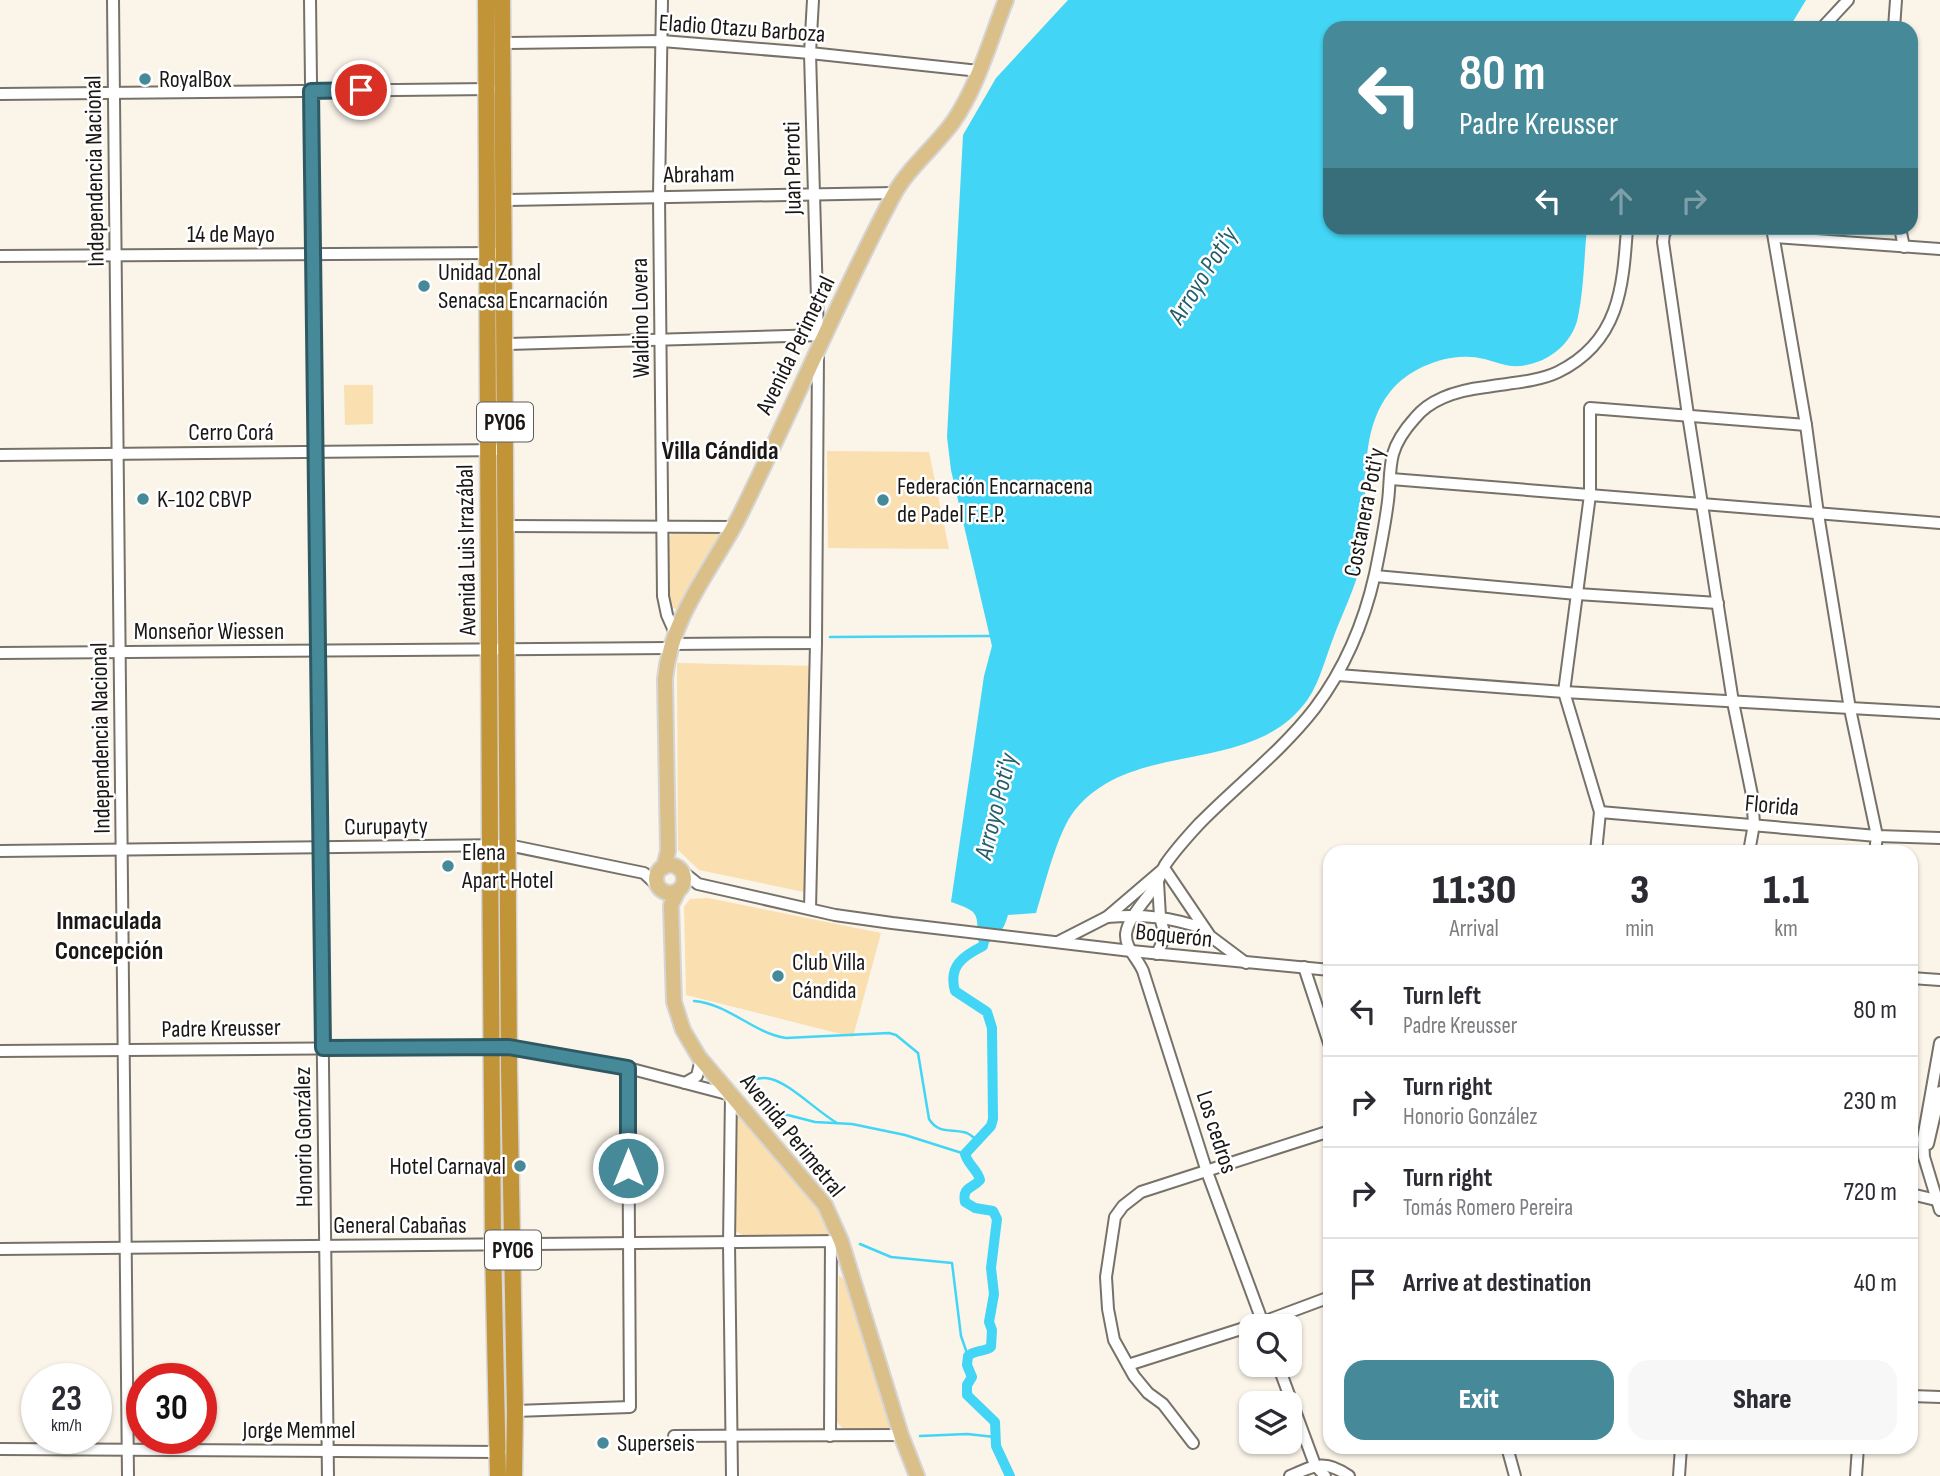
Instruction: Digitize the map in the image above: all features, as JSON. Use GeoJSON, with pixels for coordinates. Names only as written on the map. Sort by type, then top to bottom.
{"type":"FeatureCollection","features":[{"type":"Feature","properties":{"kind":"highway","name":"Avenida Luis Irrazábal"},"geometry":{"type":"LineString","coordinates":[[486,0],[494,89],[486,253],[487,451],[498,650],[490,846]]}},
{"type":"Feature","properties":{"kind":"highway","name":"PY06"},"geometry":{"type":"LineString","coordinates":[[502,0],[502,43],[494,89],[503,200],[504,253],[506,526],[498,650],[508,845],[493,1246],[506,1452],[514,1476]]}},
{"type":"Feature","properties":{"kind":"highway","name":"PY06"},"geometry":{"type":"LineString","coordinates":[[490,846],[513,1245],[515,1411],[498,1476]]}},
{"type":"Feature","properties":{"kind":"main road","name":"Avenida Perimetral"},"geometry":{"type":"LineString","coordinates":[[918,1476],[901,1435],[825,1205],[701,1059],[683,1030],[674,1002],[671,905],[685,881],[671,868],[668,851],[666,680],[672,642],[695,588],[733,527],[820,339],[895,193],[954,121],[966,100],[1006,0]]}},
{"type":"Feature","properties":{"kind":"main road","name":"Avenida Perimetral"},"geometry":{"type":"LineString","coordinates":[[659,888],[656,877],[671,868]]}},
{"type":"Feature","properties":{"kind":"main road"},"geometry":{"type":"LineString","coordinates":[[659,888],[670,894],[680,890]]}},
{"type":"Feature","properties":{"kind":"main road"},"geometry":{"type":"LineString","coordinates":[[659,888],[671,905]]}},
{"type":"Feature","properties":{"kind":"street","name":"Independencia Nacional"},"geometry":{"type":"LineString","coordinates":[[114,0],[127,1363]]}},
{"type":"Feature","properties":{"kind":"street","name":"Honorio González"},"geometry":{"type":"LineString","coordinates":[[310,0],[328,1476]]}},
{"type":"Feature","properties":{"kind":"street","name":"Waldino Lovera"},"geometry":{"type":"LineString","coordinates":[[662,0],[659,196],[663,596],[672,642]]}},
{"type":"Feature","properties":{"kind":"street","name":"Juan Perroti"},"geometry":{"type":"LineString","coordinates":[[810,909],[820,339],[810,53],[813,0]]}},
{"type":"Feature","properties":{"kind":"street"},"geometry":{"type":"LineString","coordinates":[[1828,21],[1848,0]]}},
{"type":"Feature","properties":{"kind":"street"},"geometry":{"type":"LineString","coordinates":[[1894,21],[1896,0]]}},
{"type":"Feature","properties":{"kind":"street","name":"Eladio Otazu Barboza"},"geometry":{"type":"LineString","coordinates":[[502,43],[662,41],[979,71]]}},
{"type":"Feature","properties":{"kind":"street"},"geometry":{"type":"LineString","coordinates":[[0,94],[494,89]]}},
{"type":"Feature","properties":{"kind":"street","name":"Abraham"},"geometry":{"type":"LineString","coordinates":[[503,200],[895,193]]}},
{"type":"Feature","properties":{"kind":"street","name":"Costanera Poti'y"},"geometry":{"type":"LineString","coordinates":[[1164,868],[1200,823],[1293,735],[1338,675],[1349,654],[1375,576],[1393,454],[1417,415],[1428,406],[1457,392],[1532,380],[1558,372],[1594,345],[1612,321],[1616,308],[1626,235]]}},
{"type":"Feature","properties":{"kind":"street"},"geometry":{"type":"LineString","coordinates":[[1666,235],[1663,242],[1688,415],[1733,702],[1752,795],[1754,824],[1750,845]]}},
{"type":"Feature","properties":{"kind":"street"},"geometry":{"type":"LineString","coordinates":[[1774,235],[1850,709],[1877,836],[1876,845]]}},
{"type":"Feature","properties":{"kind":"street"},"geometry":{"type":"LineString","coordinates":[[1799,235],[1940,249]]}},
{"type":"Feature","properties":{"kind":"street"},"geometry":{"type":"LineString","coordinates":[[1901,235],[1904,247]]}},
{"type":"Feature","properties":{"kind":"street","name":"14 de Mayo"},"geometry":{"type":"LineString","coordinates":[[0,256],[504,253]]}},
{"type":"Feature","properties":{"kind":"street"},"geometry":{"type":"LineString","coordinates":[[504,344],[661,339],[820,339]]}},
{"type":"Feature","properties":{"kind":"street"},"geometry":{"type":"LineString","coordinates":[[1598,845],[1600,812],[1564,692],[1590,495],[1590,408],[1806,425]]}},
{"type":"Feature","properties":{"kind":"street","name":"Cerro Corá"},"geometry":{"type":"LineString","coordinates":[[0,455],[505,450]]}},
{"type":"Feature","properties":{"kind":"street"},"geometry":{"type":"LineString","coordinates":[[1391,479],[1940,523]]}},
{"type":"Feature","properties":{"kind":"street"},"geometry":{"type":"LineString","coordinates":[[506,526],[733,527]]}},
{"type":"Feature","properties":{"kind":"street"},"geometry":{"type":"LineString","coordinates":[[1375,576],[1718,603]]}},
{"type":"Feature","properties":{"kind":"street","name":"Monseñor Wiessen"},"geometry":{"type":"LineString","coordinates":[[0,653],[498,650],[672,642],[816,643]]}},
{"type":"Feature","properties":{"kind":"street"},"geometry":{"type":"LineString","coordinates":[[1338,675],[1564,692],[1940,713]]}},
{"type":"Feature","properties":{"kind":"street","name":"Florida"},"geometry":{"type":"LineString","coordinates":[[1600,812],[1877,836],[1940,838]]}},
{"type":"Feature","properties":{"kind":"street","name":"Curupayty"},"geometry":{"type":"LineString","coordinates":[[0,851],[508,845],[644,873],[671,868]]}},
{"type":"Feature","properties":{"kind":"street"},"geometry":{"type":"LineString","coordinates":[[671,868],[698,884],[810,909]]}},
{"type":"Feature","properties":{"kind":"street"},"geometry":{"type":"LineString","coordinates":[[1131,951],[1126,937],[1128,927],[1158,882],[1164,868]]}},
{"type":"Feature","properties":{"kind":"street"},"geometry":{"type":"LineString","coordinates":[[1056,942],[1107,917],[1164,868]]}},
{"type":"Feature","properties":{"kind":"street"},"geometry":{"type":"LineString","coordinates":[[1164,868],[1205,929],[1246,963]]}},
{"type":"Feature","properties":{"kind":"street"},"geometry":{"type":"LineString","coordinates":[[644,873],[659,888]]}},
{"type":"Feature","properties":{"kind":"street"},"geometry":{"type":"LineString","coordinates":[[1157,954],[1165,936],[1160,917],[1158,882]]}},
{"type":"Feature","properties":{"kind":"street"},"geometry":{"type":"LineString","coordinates":[[680,890],[698,884]]}},
{"type":"Feature","properties":{"kind":"street","name":"Boquerón"},"geometry":{"type":"LineString","coordinates":[[810,909],[870,920],[1015,938],[1323,969]]}},
{"type":"Feature","properties":{"kind":"street"},"geometry":{"type":"LineString","coordinates":[[1107,917],[1160,917],[1205,929]]}},
{"type":"Feature","properties":{"kind":"street","name":"Los cedros"},"geometry":{"type":"LineString","coordinates":[[1131,951],[1143,971],[1207,1172],[1260,1314]]}},
{"type":"Feature","properties":{"kind":"street"},"geometry":{"type":"LineString","coordinates":[[1304,967],[1323,1025]]}},
{"type":"Feature","properties":{"kind":"street"},"geometry":{"type":"LineString","coordinates":[[1918,979],[1940,981]]}},
{"type":"Feature","properties":{"kind":"street"},"geometry":{"type":"LineString","coordinates":[[1932,1126],[1940,1043]]}},
{"type":"Feature","properties":{"kind":"street","name":"Padre Kreusser"},"geometry":{"type":"LineString","coordinates":[[0,1051],[500,1047],[628,1068],[731,1095]]}},
{"type":"Feature","properties":{"kind":"street"},"geometry":{"type":"LineString","coordinates":[[685,1083],[697,1076],[701,1059]]}},
{"type":"Feature","properties":{"kind":"street"},"geometry":{"type":"LineString","coordinates":[[515,1411],[631,1407],[628,1068]]}},
{"type":"Feature","properties":{"kind":"street"},"geometry":{"type":"LineString","coordinates":[[1939,1204],[1924,1157],[1940,1092]]}},
{"type":"Feature","properties":{"kind":"street"},"geometry":{"type":"LineString","coordinates":[[731,1095],[729,1242],[732,1476]]}},
{"type":"Feature","properties":{"kind":"street"},"geometry":{"type":"LineString","coordinates":[[1193,1443],[1163,1404],[1148,1393],[1134,1376],[1114,1340],[1106,1277],[1115,1217],[1123,1206],[1142,1192],[1323,1133]]}},
{"type":"Feature","properties":{"kind":"street"},"geometry":{"type":"LineString","coordinates":[[1918,1158],[1924,1157]]}},
{"type":"Feature","properties":{"kind":"street"},"geometry":{"type":"LineString","coordinates":[[1918,1196],[1939,1204]]}},
{"type":"Feature","properties":{"kind":"street"},"geometry":{"type":"LineString","coordinates":[[830,1436],[836,1241]]}},
{"type":"Feature","properties":{"kind":"street","name":"General Cabañas"},"geometry":{"type":"LineString","coordinates":[[0,1249],[836,1241]]}},
{"type":"Feature","properties":{"kind":"street"},"geometry":{"type":"LineString","coordinates":[[1288,1314],[1323,1300]]}},
{"type":"Feature","properties":{"kind":"street"},"geometry":{"type":"LineString","coordinates":[[1128,1365],[1239,1332]]}},
{"type":"Feature","properties":{"kind":"street"},"geometry":{"type":"LineString","coordinates":[[1282,1377],[1314,1465],[1325,1476]]}},
{"type":"Feature","properties":{"kind":"street"},"geometry":{"type":"LineString","coordinates":[[1918,1396],[1940,1397]]}},
{"type":"Feature","properties":{"kind":"street"},"geometry":{"type":"LineString","coordinates":[[674,1436],[901,1435]]}},
{"type":"Feature","properties":{"kind":"street","name":"Jorge Memmel"},"geometry":{"type":"LineString","coordinates":[[0,1449],[126,1451]]}},
{"type":"Feature","properties":{"kind":"street","name":"Jorge Memmel"},"geometry":{"type":"LineString","coordinates":[[217,1451],[506,1452]]}},
{"type":"Feature","properties":{"kind":"street","name":"Independencia Nacional"},"geometry":{"type":"LineString","coordinates":[[128,1454],[128,1476]]}},
{"type":"Feature","properties":{"kind":"street"},"geometry":{"type":"LineString","coordinates":[[1509,1454],[1515,1476]]}},
{"type":"Feature","properties":{"kind":"street"},"geometry":{"type":"LineString","coordinates":[[1679,1476],[1681,1454]]}},
{"type":"Feature","properties":{"kind":"street"},"geometry":{"type":"LineString","coordinates":[[1856,1476],[1858,1454]]}},
{"type":"Feature","properties":{"kind":"street"},"geometry":{"type":"LineString","coordinates":[[1290,1476],[1314,1465],[1338,1468],[1349,1476]]}},
{"type":"Feature","properties":{"kind":"shaded area"},"geometry":{"type":"Polygon","coordinates":[[[344,385],[373,385],[373,424],[345,425],[344,385]]]}},
{"type":"Feature","properties":{"kind":"shaded area","name":"Federación Encarnacena de Padel F.E.P."},"geometry":{"type":"Polygon","coordinates":[[[827,451],[929,452],[949,549],[828,548],[827,451]]]}},
{"type":"Feature","properties":{"kind":"shaded area"},"geometry":{"type":"Polygon","coordinates":[[[674,530],[718,531],[722,535],[676,609],[668,603],[669,538],[674,530]]]}},
{"type":"Feature","properties":{"kind":"shaded area"},"geometry":{"type":"Polygon","coordinates":[[[677,663],[815,666],[809,893],[699,870],[678,850],[677,663]]]}},
{"type":"Feature","properties":{"kind":"shaded area","name":"Club Villa Cándida"},"geometry":{"type":"Polygon","coordinates":[[[708,898],[881,933],[853,1037],[686,995],[684,907],[690,899],[708,898]]]}},
{"type":"Feature","properties":{"kind":"shaded area"},"geometry":{"type":"Polygon","coordinates":[[[737,1113],[817,1201],[831,1232],[828,1235],[742,1235],[736,1231],[737,1113]]]}},
{"type":"Feature","properties":{"kind":"shaded area"},"geometry":{"type":"Polygon","coordinates":[[[839,1276],[845,1279],[891,1430],[844,1430],[837,1422],[839,1276]]]}},
{"type":"Feature","properties":{"kind":"water"},"geometry":{"type":"Polygon","coordinates":[[[1068,0],[1806,0],[1793,21],[1323,21],[1323,235],[1586,235],[1582,295],[1575,328],[1554,354],[1533,363],[1511,366],[1475,357],[1459,357],[1426,365],[1397,384],[1380,408],[1368,446],[1364,546],[1360,569],[1308,699],[1285,723],[1257,739],[1226,750],[1129,773],[1100,788],[1075,810],[1063,831],[1036,913],[1008,915],[999,934],[983,946],[977,939],[974,913],[951,902],[984,676],[992,646],[951,470],[947,437],[963,135],[996,78],[1068,0]]]}},
{"type":"Feature","properties":{"kind":"waterway"},"geometry":{"type":"LineString","coordinates":[[830,637],[990,636]]}},
{"type":"Feature","properties":{"kind":"waterway","name":"Arroyo Poti'y"},"geometry":{"type":"LineString","coordinates":[[985,936],[983,946],[959,963],[953,982],[955,991],[987,1012],[992,1028],[993,1119],[991,1126],[965,1154],[980,1180],[966,1191],[964,1197],[965,1202],[975,1208],[993,1211],[997,1219],[991,1268],[994,1294],[989,1322],[992,1330],[991,1347],[968,1356],[967,1365],[972,1377],[967,1385],[967,1395],[995,1422],[996,1446],[1010,1476]]}},
{"type":"Feature","properties":{"kind":"waterway"},"geometry":{"type":"LineString","coordinates":[[694,1001],[718,1007],[763,1031],[786,1038],[889,1033],[896,1035],[918,1053],[929,1119],[937,1127],[967,1133],[977,1140]]}},
{"type":"Feature","properties":{"kind":"waterway"},"geometry":{"type":"LineString","coordinates":[[743,1083],[771,1079],[795,1092],[837,1123]]}},
{"type":"Feature","properties":{"kind":"waterway"},"geometry":{"type":"LineString","coordinates":[[776,1112],[815,1122],[852,1124],[905,1135],[965,1154]]}},
{"type":"Feature","properties":{"kind":"waterway"},"geometry":{"type":"LineString","coordinates":[[860,1244],[891,1257],[952,1263],[961,1336],[968,1356]]}},
{"type":"Feature","properties":{"kind":"waterway"},"geometry":{"type":"LineString","coordinates":[[920,1436],[967,1434],[995,1437]]}},
{"type":"Feature","properties":{"kind":"place","name":"RoyalBox"},"geometry":{"type":"Point","coordinates":[145,79]}},
{"type":"Feature","properties":{"kind":"place","name":"Unidad Zonal Senacsa Encarnación"},"geometry":{"type":"Point","coordinates":[424,286]}},
{"type":"Feature","properties":{"kind":"place","name":"K-102 CBVP"},"geometry":{"type":"Point","coordinates":[143,499]}},
{"type":"Feature","properties":{"kind":"place","name":"Federación Encarnacena de Padel F.E.P."},"geometry":{"type":"Point","coordinates":[883,500]}},
{"type":"Feature","properties":{"kind":"place","name":"Elena Apart Hotel"},"geometry":{"type":"Point","coordinates":[448,866]}},
{"type":"Feature","properties":{"kind":"place","name":"Club Villa Cándida"},"geometry":{"type":"Point","coordinates":[778,976]}},
{"type":"Feature","properties":{"kind":"place","name":"Hotel Carnaval"},"geometry":{"type":"Point","coordinates":[520,1166]}},
{"type":"Feature","properties":{"kind":"place","name":"Superseis"},"geometry":{"type":"Point","coordinates":[603,1443]}},
{"type":"Feature","properties":{"kind":"district","name":"Villa Cándida"},"geometry":{"type":"Point","coordinates":[720,450]}},
{"type":"Feature","properties":{"kind":"district","name":"Inmaculada Concepción"},"geometry":{"type":"Point","coordinates":[109,934]}},
{"type":"Feature","properties":{"kind":"route"},"geometry":{"type":"LineString","coordinates":[[361,90],[311,91],[323,1048],[509,1047],[628,1068],[628,1168]]}}]}
